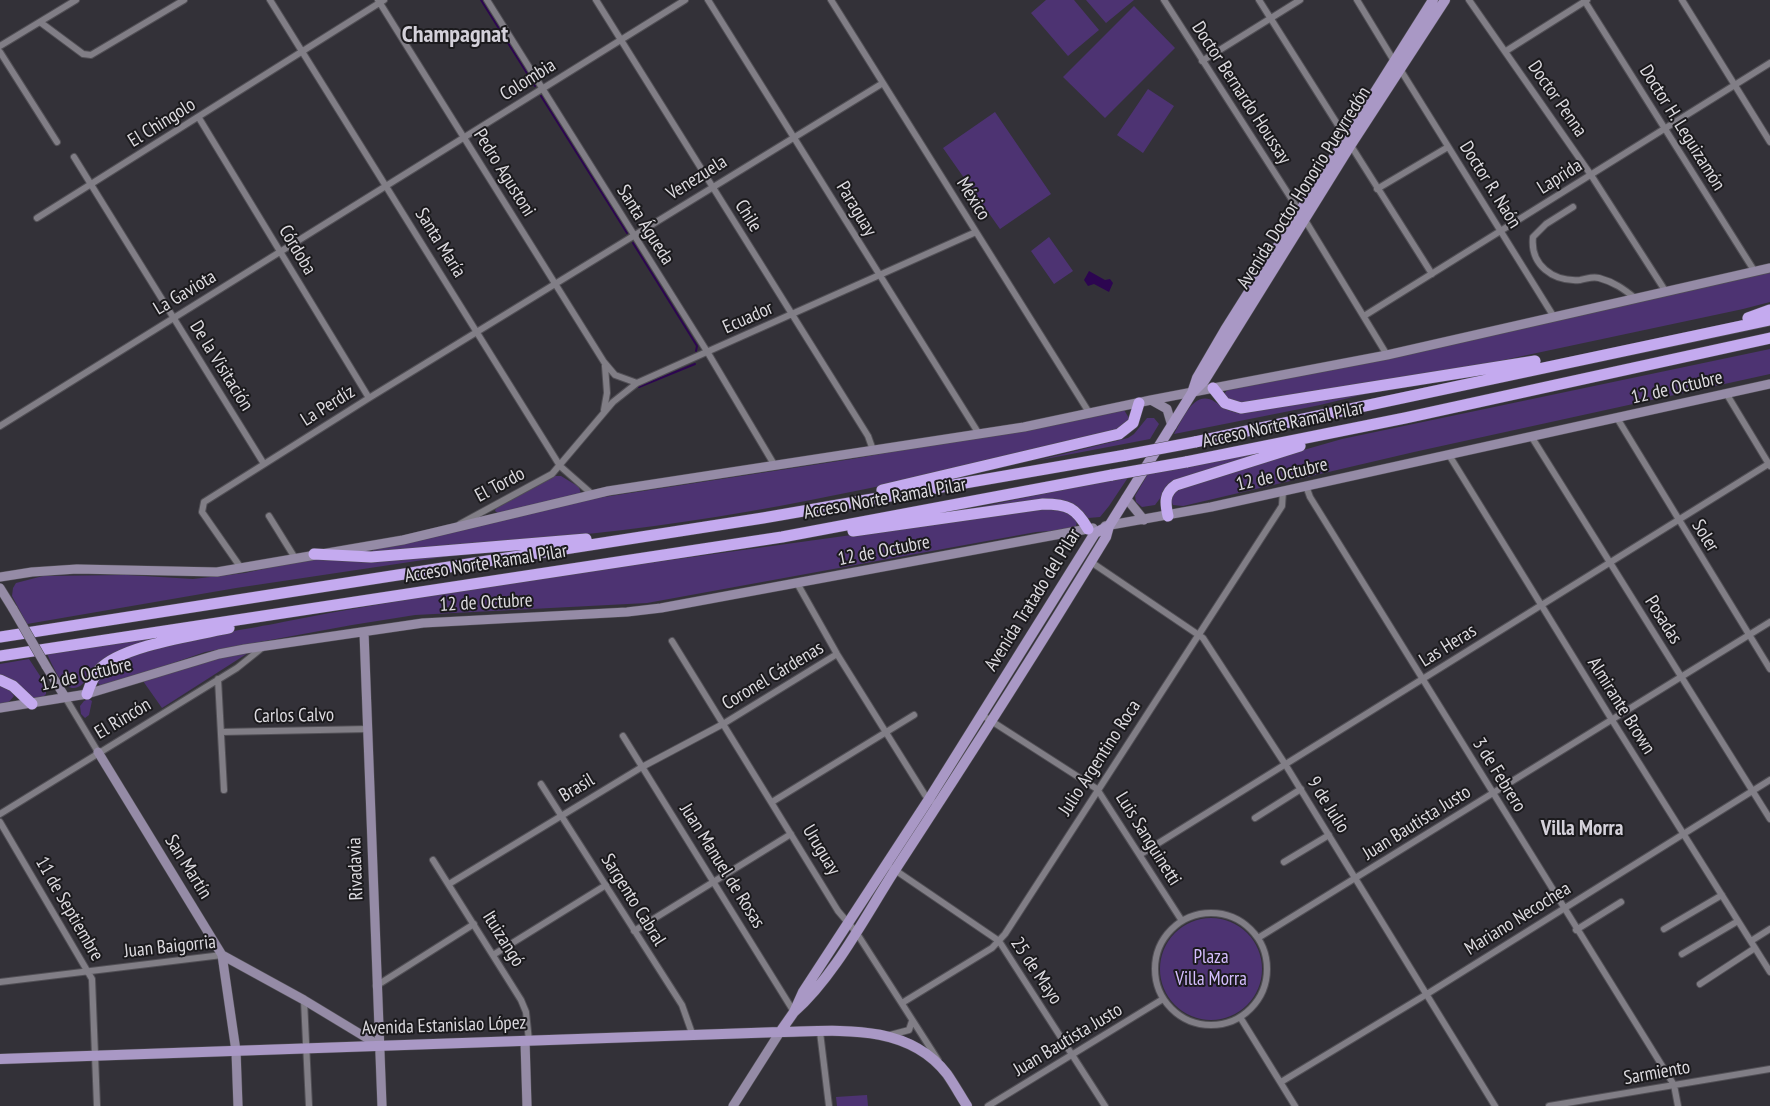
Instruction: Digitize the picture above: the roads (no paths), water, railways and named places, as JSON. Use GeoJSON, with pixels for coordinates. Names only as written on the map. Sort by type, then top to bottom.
{"type":"FeatureCollection","features":[{"type":"Feature","properties":{"kind":"highway"},"geometry":{"type":"LineString","coordinates":[[1711,332],[1770,310]]}},
{"type":"Feature","properties":{"kind":"highway","name":"Acceso Norte Ramal Pilar"},"geometry":{"type":"LineString","coordinates":[[0,637],[763,518],[1195,442],[1616,351],[1770,320]]}},
{"type":"Feature","properties":{"kind":"highway","name":"Acceso Norte Ramal Pilar"},"geometry":{"type":"LineString","coordinates":[[0,656],[782,536],[1186,462],[1405,418],[1770,338]]}},
{"type":"Feature","properties":{"kind":"highway"},"geometry":{"type":"LineString","coordinates":[[1717,349],[1770,345]]}},
{"type":"Feature","properties":{"kind":"highway"},"geometry":{"type":"LineString","coordinates":[[1213,388],[1225,403],[1241,408],[1567,356],[1616,351]]}},
{"type":"Feature","properties":{"kind":"highway"},"geometry":{"type":"LineString","coordinates":[[763,518],[1119,434],[1133,423],[1139,402]]}},
{"type":"Feature","properties":{"kind":"highway"},"geometry":{"type":"LineString","coordinates":[[1168,516],[1166,498],[1170,489],[1178,483],[1291,449],[1405,418]]}},
{"type":"Feature","properties":{"kind":"highway"},"geometry":{"type":"LineString","coordinates":[[782,536],[849,531],[1043,504],[1058,504],[1072,509],[1080,516],[1088,529]]}},
{"type":"Feature","properties":{"kind":"highway"},"geometry":{"type":"LineString","coordinates":[[314,554],[371,557],[574,539],[633,538]]}},
{"type":"Feature","properties":{"kind":"highway"},"geometry":{"type":"LineString","coordinates":[[87,694],[93,677],[99,669],[110,660],[126,652],[306,609]]}},
{"type":"Feature","properties":{"kind":"highway"},"geometry":{"type":"LineString","coordinates":[[0,680],[13,686],[32,704]]}},
{"type":"Feature","properties":{"kind":"main road","name":"Avenida Doctor Honorio Pueyrredón"},"geometry":{"type":"LineString","coordinates":[[1397,65],[1433,0]]}},
{"type":"Feature","properties":{"kind":"main road","name":"Avenida Doctor Honorio Pueyrredón"},"geometry":{"type":"LineString","coordinates":[[1109,526],[1172,426],[1224,330],[1299,210],[1347,142],[1397,65],[1445,0]]}},
{"type":"Feature","properties":{"kind":"main road","name":"Avenida Doctor Honorio Pueyrredón"},"geometry":{"type":"LineString","coordinates":[[1192,392],[1204,381],[1305,220],[1347,142]]}},
{"type":"Feature","properties":{"kind":"main road","name":"Avenida Tratado del Pilar"},"geometry":{"type":"LineString","coordinates":[[780,1032],[794,1012],[803,992],[852,928],[934,802],[991,721],[1091,562],[1106,537],[1109,526]]}},
{"type":"Feature","properties":{"kind":"main road","name":"Avenida Tratado del Pilar"},"geometry":{"type":"LineString","coordinates":[[934,802],[982,715],[1095,533],[1109,526]]}},
{"type":"Feature","properties":{"kind":"main road","name":"Avenida Estanislao López"},"geometry":{"type":"LineString","coordinates":[[0,1059],[780,1032],[858,1032],[889,1036]]}},
{"type":"Feature","properties":{"kind":"main road","name":"Uruguay"},"geometry":{"type":"LineString","coordinates":[[889,1036],[918,1048],[946,1073],[967,1106]]}},
{"type":"Feature","properties":{"kind":"street"},"geometry":{"type":"LineString","coordinates":[[1,44],[76,0]]}},
{"type":"Feature","properties":{"kind":"street"},"geometry":{"type":"LineString","coordinates":[[40,22],[83,54],[91,55],[184,0]]}},
{"type":"Feature","properties":{"kind":"street","name":"Santa María"},"geometry":{"type":"LineString","coordinates":[[270,0],[560,466],[593,495]]}},
{"type":"Feature","properties":{"kind":"street","name":"Santa Águeda"},"geometry":{"type":"LineString","coordinates":[[487,0],[708,353],[775,466]]}},
{"type":"Feature","properties":{"kind":"street","name":"Chile"},"geometry":{"type":"LineString","coordinates":[[596,0],[868,436],[873,450]]}},
{"type":"Feature","properties":{"kind":"street","name":"Colombia"},"geometry":{"type":"LineString","coordinates":[[387,186],[685,0]]}},
{"type":"Feature","properties":{"kind":"street","name":"Paraguay"},"geometry":{"type":"LineString","coordinates":[[708,0],[879,277],[979,434]]}},
{"type":"Feature","properties":{"kind":"street","name":"México"},"geometry":{"type":"LineString","coordinates":[[831,0],[1090,414]]}},
{"type":"Feature","properties":{"kind":"street","name":"Doctor Bernardo Houssay"},"geometry":{"type":"LineString","coordinates":[[1164,0],[1299,210],[1387,355]]}},
{"type":"Feature","properties":{"kind":"street"},"geometry":{"type":"LineString","coordinates":[[1259,0],[1432,274]]}},
{"type":"Feature","properties":{"kind":"street"},"geometry":{"type":"LineString","coordinates":[[1202,61],[1300,0]]}},
{"type":"Feature","properties":{"kind":"street","name":"Doctor R. Naón"},"geometry":{"type":"LineString","coordinates":[[1357,0],[1554,317]]}},
{"type":"Feature","properties":{"kind":"street","name":"Doctor Penna"},"geometry":{"type":"LineString","coordinates":[[1469,0],[1591,175],[1666,292]]}},
{"type":"Feature","properties":{"kind":"street"},"geometry":{"type":"LineString","coordinates":[[1682,0],[1770,142]]}},
{"type":"Feature","properties":{"kind":"street","name":"El Chingolo"},"geometry":{"type":"LineString","coordinates":[[37,218],[199,118],[381,1]]}},
{"type":"Feature","properties":{"kind":"street","name":"Pedro Agustoni"},"geometry":{"type":"LineString","coordinates":[[381,1],[463,137],[604,362],[621,378],[638,383]]}},
{"type":"Feature","properties":{"kind":"street"},"geometry":{"type":"LineString","coordinates":[[1506,51],[1585,1]]}},
{"type":"Feature","properties":{"kind":"street","name":"Doctor H. Leguizamón"},"geometry":{"type":"LineString","coordinates":[[1585,1],[1755,272]]}},
{"type":"Feature","properties":{"kind":"street"},"geometry":{"type":"LineString","coordinates":[[0,52],[57,142]]}},
{"type":"Feature","properties":{"kind":"street","name":"Laprida"},"geometry":{"type":"LineString","coordinates":[[1364,316],[1770,62]]}},
{"type":"Feature","properties":{"kind":"street","name":"Venezuela"},"geometry":{"type":"LineString","coordinates":[[477,332],[793,136],[883,83]]}},
{"type":"Feature","properties":{"kind":"street","name":"Córdoba"},"geometry":{"type":"LineString","coordinates":[[199,118],[369,398]]}},
{"type":"Feature","properties":{"kind":"street"},"geometry":{"type":"LineString","coordinates":[[1377,189],[1448,147]]}},
{"type":"Feature","properties":{"kind":"street","name":"De la Visitación"},"geometry":{"type":"LineString","coordinates":[[74,156],[264,464]]}},
{"type":"Feature","properties":{"kind":"street","name":"La Gaviota"},"geometry":{"type":"LineString","coordinates":[[0,426],[387,186]]}},
{"type":"Feature","properties":{"kind":"street"},"geometry":{"type":"LineString","coordinates":[[1573,207],[1546,224],[1533,237],[1535,256],[1539,265],[1546,271],[1572,280],[1592,277],[1612,282],[1636,299]]}},
{"type":"Feature","properties":{"kind":"street","name":"Ecuador"},"geometry":{"type":"LineString","coordinates":[[560,466],[604,413],[623,393],[638,383],[879,277],[976,232]]}},
{"type":"Feature","properties":{"kind":"street"},"geometry":{"type":"LineString","coordinates":[[0,577],[32,572],[78,569],[204,572],[241,568],[403,540],[593,495],[979,434],[1387,355],[1770,268]]}},
{"type":"Feature","properties":{"kind":"street","name":"La Perdíz"},"geometry":{"type":"LineString","coordinates":[[241,568],[202,512],[204,502],[477,332]]}},
{"type":"Feature","properties":{"kind":"street","name":"Pedro Agustoni"},"geometry":{"type":"LineString","coordinates":[[604,362],[607,386],[604,413]]}},
{"type":"Feature","properties":{"kind":"street"},"geometry":{"type":"LineString","coordinates":[[621,378],[623,393],[614,394],[607,386],[621,378]]}},
{"type":"Feature","properties":{"kind":"street","name":"12 de Octubre"},"geometry":{"type":"LineString","coordinates":[[0,708],[87,694],[219,654],[423,623],[643,610],[1168,516],[1770,384]]}},
{"type":"Feature","properties":{"kind":"street"},"geometry":{"type":"LineString","coordinates":[[1726,393],[1770,465]]}},
{"type":"Feature","properties":{"kind":"street"},"geometry":{"type":"LineString","coordinates":[[1151,400],[1167,409],[1172,426]]}},
{"type":"Feature","properties":{"kind":"street","name":"Soler"},"geometry":{"type":"LineString","coordinates":[[1617,418],[1770,669]]}},
{"type":"Feature","properties":{"kind":"street","name":"Posadas"},"geometry":{"type":"LineString","coordinates":[[1531,436],[1770,819]]}},
{"type":"Feature","properties":{"kind":"street","name":"Almirante Brown"},"geometry":{"type":"LineString","coordinates":[[1449,455],[1770,972]]}},
{"type":"Feature","properties":{"kind":"street","name":"Las Heras"},"geometry":{"type":"LineString","coordinates":[[1141,854],[1678,520],[1770,465]]}},
{"type":"Feature","properties":{"kind":"street","name":"El Tordo"},"geometry":{"type":"LineString","coordinates":[[452,529],[492,505],[552,474],[560,466]]}},
{"type":"Feature","properties":{"kind":"street","name":"3 de Febrero"},"geometry":{"type":"LineString","coordinates":[[1306,486],[1310,496],[1562,908],[1674,1085],[1678,1106]]}},
{"type":"Feature","properties":{"kind":"street","name":"Julio Argentino Roca"},"geometry":{"type":"LineString","coordinates":[[902,1003],[999,941],[1282,506],[1283,491]]}},
{"type":"Feature","properties":{"kind":"street"},"geometry":{"type":"LineString","coordinates":[[1126,498],[1144,520]]}},
{"type":"Feature","properties":{"kind":"street"},"geometry":{"type":"LineString","coordinates":[[492,505],[496,519]]}},
{"type":"Feature","properties":{"kind":"street"},"geometry":{"type":"LineString","coordinates":[[269,516],[295,558]]}},
{"type":"Feature","properties":{"kind":"street","name":"9 de Julio"},"geometry":{"type":"LineString","coordinates":[[1091,562],[1199,634],[1285,764],[1495,1106]]}},
{"type":"Feature","properties":{"kind":"street"},"geometry":{"type":"LineString","coordinates":[[797,583],[837,654],[886,732],[934,802]]}},
{"type":"Feature","properties":{"kind":"street","name":"San Martín"},"geometry":{"type":"LineString","coordinates":[[0,588],[222,954],[236,1050],[238,1106]]}},
{"type":"Feature","properties":{"kind":"street","name":"Juan Bautista Justo"},"geometry":{"type":"LineString","coordinates":[[1258,938],[1770,622]]}},
{"type":"Feature","properties":{"kind":"street","name":"Rivadavia"},"geometry":{"type":"LineString","coordinates":[[364,632],[382,1106]]}},
{"type":"Feature","properties":{"kind":"street","name":"Uruguay"},"geometry":{"type":"LineString","coordinates":[[672,641],[838,911],[852,928],[946,1073]]}},
{"type":"Feature","properties":{"kind":"street","name":"El Rincón"},"geometry":{"type":"LineString","coordinates":[[0,814],[237,668],[262,648]]}},
{"type":"Feature","properties":{"kind":"street","name":"Coronel Cárdenas"},"geometry":{"type":"LineString","coordinates":[[723,724],[837,654]]}},
{"type":"Feature","properties":{"kind":"street"},"geometry":{"type":"LineString","coordinates":[[218,678],[224,790]]}},
{"type":"Feature","properties":{"kind":"street"},"geometry":{"type":"LineString","coordinates":[[772,802],[914,715]]}},
{"type":"Feature","properties":{"kind":"street","name":"Luis Sanguinetti"},"geometry":{"type":"LineString","coordinates":[[982,715],[1097,789],[1141,854],[1182,921]]}},
{"type":"Feature","properties":{"kind":"street","name":"Brasil"},"geometry":{"type":"LineString","coordinates":[[449,884],[642,767],[723,724]]}},
{"type":"Feature","properties":{"kind":"street","name":"Carlos Calvo"},"geometry":{"type":"LineString","coordinates":[[221,732],[368,729]]}},
{"type":"Feature","properties":{"kind":"street","name":"Juan Manuel de Rosas"},"geometry":{"type":"LineString","coordinates":[[623,736],[715,881],[794,1012]]}},
{"type":"Feature","properties":{"kind":"street","name":"Mariano Necochea"},"geometry":{"type":"LineString","coordinates":[[1281,1082],[1427,994],[1562,908],[1770,780]]}},
{"type":"Feature","properties":{"kind":"street","name":"Sargento Cabral"},"geometry":{"type":"LineString","coordinates":[[541,784],[682,1005],[693,1036]]}},
{"type":"Feature","properties":{"kind":"street"},"geometry":{"type":"LineString","coordinates":[[1255,818],[1300,789]]}},
{"type":"Feature","properties":{"kind":"street","name":"11 de Septiembre"},"geometry":{"type":"LineString","coordinates":[[0,822],[89,973],[92,985],[97,1106]]}},
{"type":"Feature","properties":{"kind":"street"},"geometry":{"type":"LineString","coordinates":[[634,931],[791,834]]}},
{"type":"Feature","properties":{"kind":"street"},"geometry":{"type":"LineString","coordinates":[[1284,862],[1329,835]]}},
{"type":"Feature","properties":{"kind":"street","name":"Ituizangó"},"geometry":{"type":"LineString","coordinates":[[433,860],[524,1006],[527,1041],[527,1106]]}},
{"type":"Feature","properties":{"kind":"street","name":"25 de Mayo"},"geometry":{"type":"LineString","coordinates":[[891,868],[999,941],[1105,1106]]}},
{"type":"Feature","properties":{"kind":"street"},"geometry":{"type":"LineString","coordinates":[[493,955],[606,885]]}},
{"type":"Feature","properties":{"kind":"street"},"geometry":{"type":"LineString","coordinates":[[1664,929],[1722,895]]}},
{"type":"Feature","properties":{"kind":"street"},"geometry":{"type":"LineString","coordinates":[[1576,930],[1621,902]]}},
{"type":"Feature","properties":{"kind":"street"},"geometry":{"type":"LineString","coordinates":[[1212,913],[1227,915],[1241,922],[1258,938],[1267,961],[1267,976],[1263,990],[1256,1003],[1240,1017],[1226,1024],[1210,1026],[1194,1023],[1180,1016],[1163,999],[1156,980],[1155,963],[1164,939],[1182,921],[1196,915],[1212,913]]}},
{"type":"Feature","properties":{"kind":"street"},"geometry":{"type":"LineString","coordinates":[[1682,954],[1738,921]]}},
{"type":"Feature","properties":{"kind":"street"},"geometry":{"type":"LineString","coordinates":[[376,986],[474,924]]}},
{"type":"Feature","properties":{"kind":"street"},"geometry":{"type":"LineString","coordinates":[[1751,941],[1770,929]]}},
{"type":"Feature","properties":{"kind":"street"},"geometry":{"type":"LineString","coordinates":[[1700,984],[1755,948]]}},
{"type":"Feature","properties":{"kind":"street","name":"Juan Baigorria"},"geometry":{"type":"LineString","coordinates":[[0,982],[89,973],[222,954],[304,1000],[380,1046]]}},
{"type":"Feature","properties":{"kind":"street","name":"Juan Bautista Justo"},"geometry":{"type":"LineString","coordinates":[[988,1106],[1074,1056],[1163,999]]}},
{"type":"Feature","properties":{"kind":"street"},"geometry":{"type":"LineString","coordinates":[[304,1000],[309,1106]]}},
{"type":"Feature","properties":{"kind":"street"},"geometry":{"type":"LineString","coordinates":[[1240,1017],[1295,1106]]}},
{"type":"Feature","properties":{"kind":"street"},"geometry":{"type":"LineString","coordinates":[[889,1036],[909,1030],[912,1021]]}},
{"type":"Feature","properties":{"kind":"street"},"geometry":{"type":"LineString","coordinates":[[733,1106],[780,1032]]}},
{"type":"Feature","properties":{"kind":"street"},"geometry":{"type":"LineString","coordinates":[[820,1032],[829,1106]]}},
{"type":"Feature","properties":{"kind":"street","name":"Sarmiento"},"geometry":{"type":"LineString","coordinates":[[1549,1106],[1770,1069]]}},
{"type":"Feature","properties":{"kind":"waterway"},"geometry":{"type":"LineString","coordinates":[[481,0],[535,86]]}},
{"type":"Feature","properties":{"kind":"waterway"},"geometry":{"type":"LineString","coordinates":[[541,96],[627,233]]}},
{"type":"Feature","properties":{"kind":"waterway"},"geometry":{"type":"LineString","coordinates":[[633,243],[697,346],[696,351]]}},
{"type":"Feature","properties":{"kind":"waterway"},"geometry":{"type":"LineString","coordinates":[[639,387],[695,364]]}},
{"type":"Feature","properties":{"kind":"district","name":"Champagnat"},"geometry":{"type":"Point","coordinates":[455,35]}},
{"type":"Feature","properties":{"kind":"district","name":"Villa Morra"},"geometry":{"type":"Point","coordinates":[1582,829]}},
{"type":"Feature","properties":{"kind":"park label","name":"Plaza Villa Morra"},"geometry":{"type":"Point","coordinates":[1211,969]}}]}
